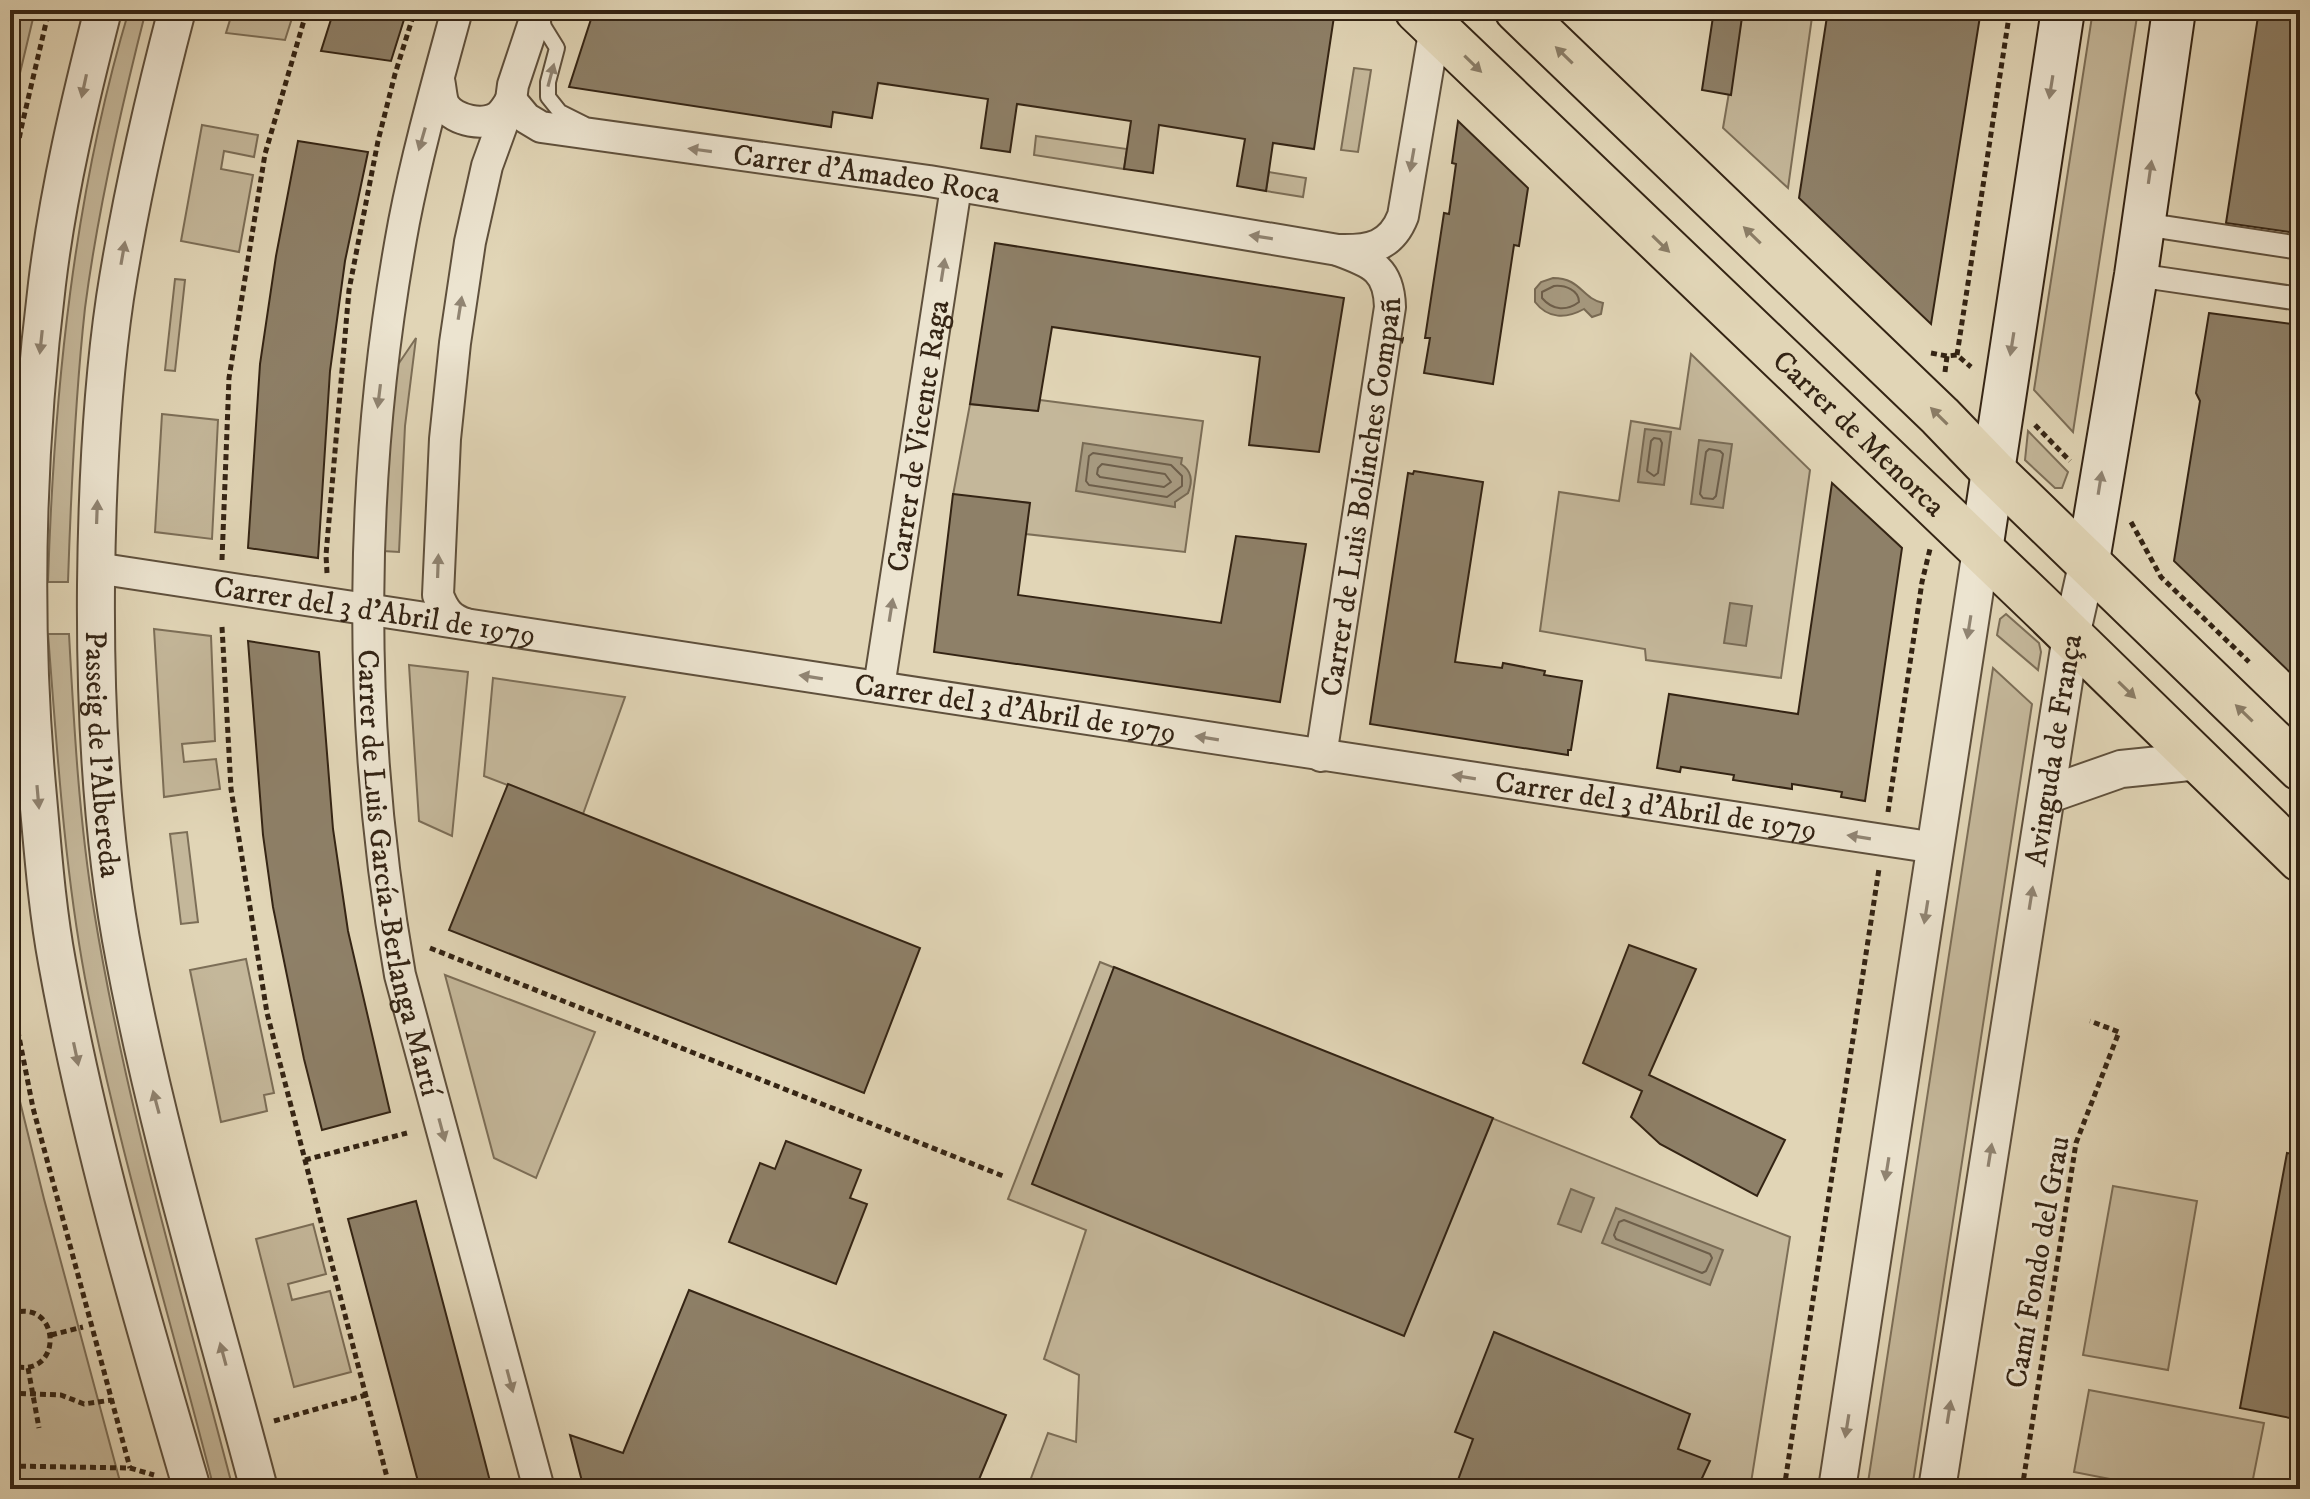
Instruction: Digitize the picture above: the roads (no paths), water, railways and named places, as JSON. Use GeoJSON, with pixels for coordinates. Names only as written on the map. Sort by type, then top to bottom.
{"type":"FeatureCollection","features":[{"type":"Feature","properties":{"kind":"main road"},"geometry":{"type":"LineString","coordinates":[[1517,10],[1940,416],[2300,768]]}},
{"type":"Feature","properties":{"kind":"main road"},"geometry":{"type":"LineString","coordinates":[[1981,550],[2063,10]]}},
{"type":"Feature","properties":{"kind":"main road","name":"Avinguda de França"},"geometry":{"type":"LineString","coordinates":[[2088,561],[2136,275],[2174,10]]}},
{"type":"Feature","properties":{"kind":"main road","name":"Carrer de Menorca"},"geometry":{"type":"LineString","coordinates":[[1426,19],[2300,859]]}},
{"type":"Feature","properties":{"kind":"street"},"geometry":{"type":"LineString","coordinates":[[103,10],[61,199],[47,281],[35,401],[26,576],[32,734],[56,959],[83,1087],[155,1365],[192,1489]]}},
{"type":"Feature","properties":{"kind":"street","name":"Passeig de l'Albereda"},"geometry":{"type":"LineString","coordinates":[[177,10],[137,177],[115,301],[101,444],[96,568],[98,734],[109,852],[124,958],[152,1087],[259,1489]]}},
{"type":"Feature","properties":{"kind":"street","name":"Carrer de Luis García-Berlanga Martí"},"geometry":{"type":"LineString","coordinates":[[457,10],[418,152],[377,403],[369,542],[376,772],[390,918],[400,975],[539,1489]]}},
{"type":"Feature","properties":{"kind":"street"},"geometry":{"type":"LineString","coordinates":[[472,626],[454,620],[444,610],[438,595],[445,439],[455,343],[470,242],[487,166],[539,10]]}},
{"type":"Feature","properties":{"kind":"street"},"geometry":{"type":"LineString","coordinates":[[1338,250],[1376,246],[1397,231],[1403,216],[1426,19]]}},
{"type":"Feature","properties":{"kind":"street"},"geometry":{"type":"LineString","coordinates":[[439,80],[444,105],[454,115],[472,121],[489,121],[500,115],[511,100]]}},
{"type":"Feature","properties":{"kind":"street","name":"Carrer d'Amadeo Roca"},"geometry":{"type":"LineString","coordinates":[[511,100],[526,118],[541,127],[956,187],[1338,250]]}},
{"type":"Feature","properties":{"kind":"street","name":"Carrer de Vicente Raga"},"geometry":{"type":"LineString","coordinates":[[879,687],[956,187]]}},
{"type":"Feature","properties":{"kind":"street"},"geometry":{"type":"LineString","coordinates":[[2143,224],[2300,248]]}},
{"type":"Feature","properties":{"kind":"street","name":"Carrer de Luis Bolinches Compañ"},"geometry":{"type":"LineString","coordinates":[[1321,756],[1390,307],[1386,278],[1374,266],[1338,250]]}},
{"type":"Feature","properties":{"kind":"street"},"geometry":{"type":"LineString","coordinates":[[2136,275],[2300,299]]}},
{"type":"Feature","properties":{"kind":"street"},"geometry":{"type":"LineString","coordinates":[[1837,1489],[1981,550]]}},
{"type":"Feature","properties":{"kind":"street","name":"Avinguda de França"},"geometry":{"type":"LineString","coordinates":[[1937,1489],[2071,636],[2088,561]]}},
{"type":"Feature","properties":{"kind":"street","name":"Carrer del 3 d'Abril de 1979"},"geometry":{"type":"LineString","coordinates":[[96,568],[1936,848]]}},
{"type":"Feature","properties":{"kind":"street"},"geometry":{"type":"LineString","coordinates":[[2047,795],[2121,769],[2199,761]]}},
{"type":"Feature","properties":{"kind":"lane"},"geometry":{"type":"LineString","coordinates":[[539,10],[544,27],[557,48],[548,82],[548,97],[560,112],[618,139]]}},
{"type":"Feature","properties":{"kind":"water"},"geometry":{"type":"Polygon","coordinates":[[[1553,278],[1570,281],[1603,303],[1601,314],[1592,317],[1584,309],[1571,315],[1558,316],[1540,308],[1535,302],[1535,289],[1541,282],[1553,278]]]}},
{"type":"Feature","properties":{"kind":"water"},"geometry":{"type":"Polygon","coordinates":[[[1645,429],[1671,432],[1664,485],[1638,482],[1645,429]]]}},
{"type":"Feature","properties":{"kind":"water"},"geometry":{"type":"Polygon","coordinates":[[[1699,440],[1732,444],[1723,508],[1691,504],[1699,440]]]}},
{"type":"Feature","properties":{"kind":"water"},"geometry":{"type":"Polygon","coordinates":[[[1083,443],[1182,458],[1181,464],[1190,477],[1188,493],[1175,502],[1175,507],[1076,491],[1083,443]]]}},
{"type":"Feature","properties":{"kind":"water"},"geometry":{"type":"Polygon","coordinates":[[[1730,603],[1752,606],[1746,646],[1724,643],[1730,603]]]}},
{"type":"Feature","properties":{"kind":"water"},"geometry":{"type":"Polygon","coordinates":[[[1571,1189],[1594,1198],[1581,1232],[1558,1224],[1571,1189]]]}},
{"type":"Feature","properties":{"kind":"water"},"geometry":{"type":"Polygon","coordinates":[[[1616,1208],[1723,1250],[1710,1285],[1602,1243],[1616,1208]]]}}]}
